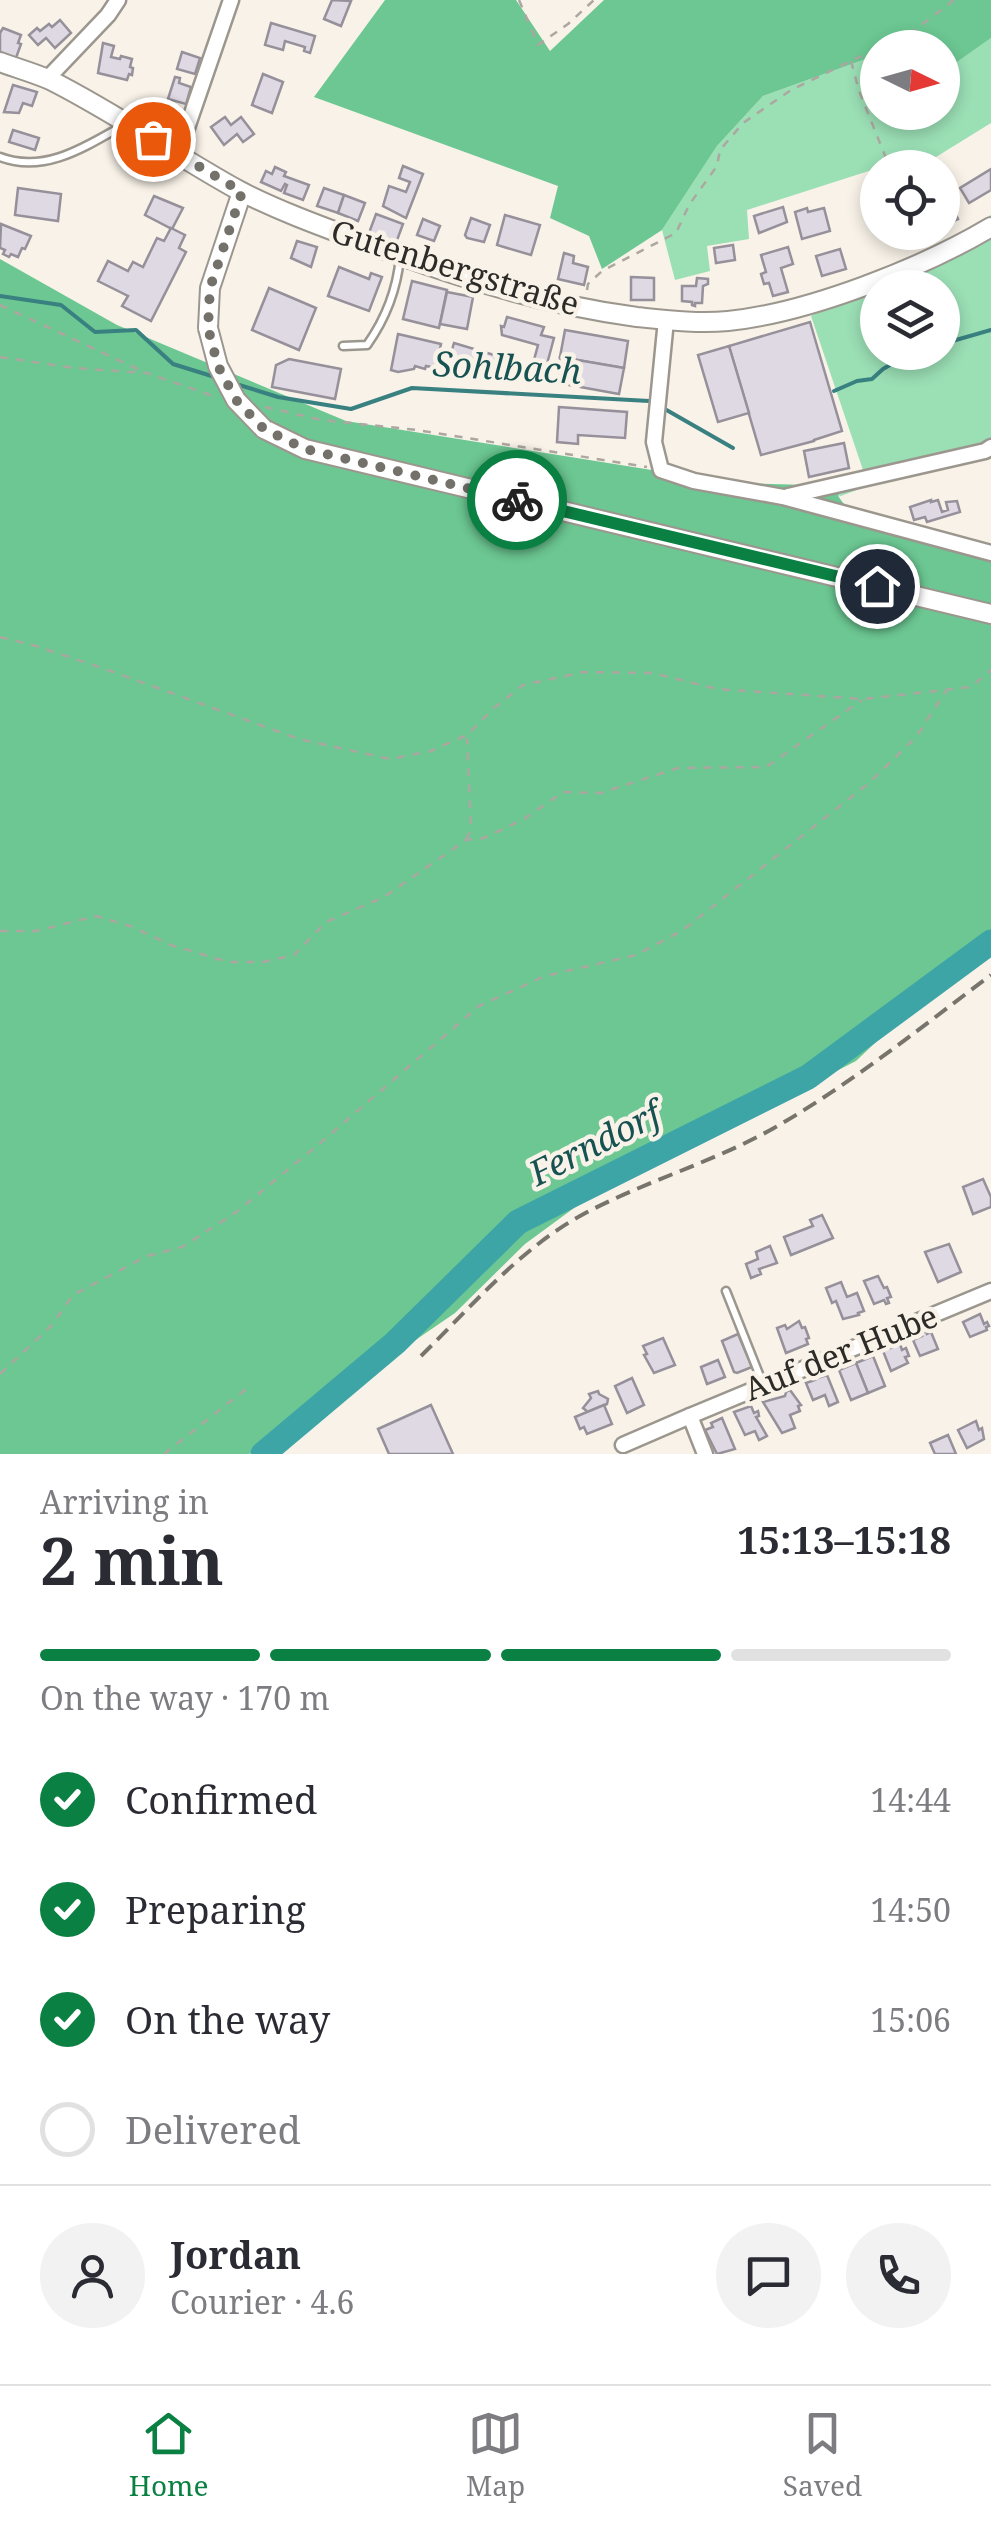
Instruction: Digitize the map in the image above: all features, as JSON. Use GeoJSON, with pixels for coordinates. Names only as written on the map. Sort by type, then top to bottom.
{"type":"FeatureCollection","features":[{"type":"Feature","properties":{"kind":"street"},"geometry":{"type":"LineString","coordinates":[[46,79],[108,16],[118,0]]}},
{"type":"Feature","properties":{"kind":"street"},"geometry":{"type":"LineString","coordinates":[[178,154],[231,0]]}},
{"type":"Feature","properties":{"kind":"street","name":"Gutenbergstraße"},"geometry":{"type":"LineString","coordinates":[[0,62],[46,79],[242,192],[318,225],[512,293],[584,310],[666,320],[726,322],[772,314],[865,285],[991,227]]}},
{"type":"Feature","properties":{"kind":"street"},"geometry":{"type":"LineString","coordinates":[[242,192],[210,288],[208,328],[218,366],[236,400],[264,429],[305,449],[991,614]]}},
{"type":"Feature","properties":{"kind":"street"},"geometry":{"type":"LineString","coordinates":[[666,320],[654,442],[662,470],[694,481],[783,497],[991,553]]}},
{"type":"Feature","properties":{"kind":"street"},"geometry":{"type":"LineString","coordinates":[[783,497],[991,447]]}},
{"type":"Feature","properties":{"kind":"street","name":"Auf der Hube"},"geometry":{"type":"LineString","coordinates":[[623,1444],[991,1291]]}},
{"type":"Feature","properties":{"kind":"street"},"geometry":{"type":"LineString","coordinates":[[690,1416],[704,1454]]}},
{"type":"Feature","properties":{"kind":"lane"},"geometry":{"type":"LineString","coordinates":[[0,157],[14,162],[62,159],[127,123]]}},
{"type":"Feature","properties":{"kind":"lane"},"geometry":{"type":"LineString","coordinates":[[343,346],[367,345],[383,322],[398,277],[400,256]]}},
{"type":"Feature","properties":{"kind":"lane"},"geometry":{"type":"LineString","coordinates":[[726,1291],[764,1385]]}},
{"type":"Feature","properties":{"kind":"path"},"geometry":{"type":"LineString","coordinates":[[519,0],[538,45],[594,0]]}},
{"type":"Feature","properties":{"kind":"path"},"geometry":{"type":"LineString","coordinates":[[915,30],[954,0]]}},
{"type":"Feature","properties":{"kind":"path"},"geometry":{"type":"LineString","coordinates":[[584,310],[588,284],[602,272],[676,233],[689,205],[717,166],[720,150],[743,123],[791,90],[860,56]]}},
{"type":"Feature","properties":{"kind":"path"},"geometry":{"type":"LineString","coordinates":[[851,60],[883,150]]}},
{"type":"Feature","properties":{"kind":"path"},"geometry":{"type":"LineString","coordinates":[[0,305],[147,373],[221,398]]}},
{"type":"Feature","properties":{"kind":"path"},"geometry":{"type":"LineString","coordinates":[[0,357],[147,373]]}},
{"type":"Feature","properties":{"kind":"path"},"geometry":{"type":"LineString","coordinates":[[255,405],[322,420],[417,430],[662,470]]}},
{"type":"Feature","properties":{"kind":"path"},"geometry":{"type":"LineString","coordinates":[[0,638],[105,669],[299,738],[390,759],[432,752],[467,735],[523,685],[584,672],[653,674],[717,689],[863,699],[971,687],[991,670]]}},
{"type":"Feature","properties":{"kind":"path"},"geometry":{"type":"LineString","coordinates":[[0,1374],[52,1326],[74,1295],[148,1256],[182,1246],[235,1213],[479,1006],[544,976],[636,955],[683,930],[869,783],[916,737],[946,691]]}},
{"type":"Feature","properties":{"kind":"path"},"geometry":{"type":"LineString","coordinates":[[0,932],[36,931],[96,916],[228,962],[263,962],[294,955],[326,922],[384,897],[466,840],[484,838],[524,819],[562,792],[601,793],[678,768],[766,767],[863,699]]}},
{"type":"Feature","properties":{"kind":"path"},"geometry":{"type":"LineString","coordinates":[[466,840],[471,830],[467,735]]}},
{"type":"Feature","properties":{"kind":"path"},"geometry":{"type":"LineString","coordinates":[[164,1454],[246,1389]]}},
{"type":"Feature","properties":{"kind":"green space"},"geometry":{"type":"Polygon","coordinates":[[[385,0],[516,0],[550,51],[604,0],[991,0],[991,38],[960,60],[960,30],[860,30],[860,61],[763,96],[717,146],[662,230],[602,269],[589,236],[550,218],[558,186],[314,97],[385,0]]]}},
{"type":"Feature","properties":{"kind":"green space"},"geometry":{"type":"Polygon","coordinates":[[[991,38],[991,123],[947,150],[860,150],[860,174],[747,210],[749,239],[707,246],[710,271],[675,280],[662,230],[717,146],[763,96],[860,61],[860,130],[960,130],[960,60],[991,38]]]}},
{"type":"Feature","properties":{"kind":"green space"},"geometry":{"type":"Polygon","coordinates":[[[991,215],[991,440],[838,497],[863,470],[811,316],[860,289],[860,370],[960,370],[960,270],[893,270],[929,250],[960,250],[960,232],[991,215]]]}},
{"type":"Feature","properties":{"kind":"green space"},"geometry":{"type":"Polygon","coordinates":[[[0,259],[117,325],[346,421],[733,483],[807,485],[863,470],[838,496],[849,511],[991,550],[991,933],[856,1061],[589,1197],[525,1244],[455,1313],[249,1454],[0,1454],[0,259]]]}},
{"type":"Feature","properties":{"kind":"building"},"geometry":{"type":"Polygon","coordinates":[[[332,0],[351,1],[341,26],[324,19],[332,0]]]}},
{"type":"Feature","properties":{"kind":"building"},"geometry":{"type":"Polygon","coordinates":[[[60,20],[71,33],[55,48],[46,38],[38,45],[29,35],[37,28],[40,31],[49,24],[52,27],[60,20]]]}},
{"type":"Feature","properties":{"kind":"building"},"geometry":{"type":"Polygon","coordinates":[[[271,23],[315,36],[310,53],[304,51],[305,47],[285,41],[283,50],[265,45],[271,23]]]}},
{"type":"Feature","properties":{"kind":"building"},"geometry":{"type":"Polygon","coordinates":[[[3,28],[21,35],[16,58],[0,52],[3,28]]]}},
{"type":"Feature","properties":{"kind":"building"},"geometry":{"type":"Polygon","coordinates":[[[103,43],[114,46],[111,57],[132,59],[132,75],[127,80],[98,73],[103,43]]]}},
{"type":"Feature","properties":{"kind":"building"},"geometry":{"type":"Polygon","coordinates":[[[182,52],[200,58],[195,74],[177,69],[182,52]]]}},
{"type":"Feature","properties":{"kind":"building"},"geometry":{"type":"Polygon","coordinates":[[[263,74],[283,82],[272,113],[252,105],[263,74]]]}},
{"type":"Feature","properties":{"kind":"building"},"geometry":{"type":"Polygon","coordinates":[[[175,77],[191,87],[186,104],[168,99],[175,77]]]}},
{"type":"Feature","properties":{"kind":"building"},"geometry":{"type":"Polygon","coordinates":[[[13,85],[37,92],[32,106],[23,103],[19,113],[4,112],[13,85]]]}},
{"type":"Feature","properties":{"kind":"building"},"geometry":{"type":"Polygon","coordinates":[[[225,117],[231,125],[241,117],[254,134],[243,142],[237,134],[224,145],[211,127],[225,117]]]}},
{"type":"Feature","properties":{"kind":"building"},"geometry":{"type":"Polygon","coordinates":[[[13,130],[39,138],[35,150],[9,142],[13,130]]]}},
{"type":"Feature","properties":{"kind":"building"},"geometry":{"type":"Polygon","coordinates":[[[403,166],[423,174],[406,218],[383,206],[389,186],[406,192],[410,182],[399,178],[403,166]]]}},
{"type":"Feature","properties":{"kind":"building"},"geometry":{"type":"Polygon","coordinates":[[[275,167],[286,172],[284,176],[309,185],[303,200],[284,193],[285,184],[281,191],[261,182],[266,171],[272,174],[275,167]]]}},
{"type":"Feature","properties":{"kind":"building"},"geometry":{"type":"Polygon","coordinates":[[[991,169],[991,190],[969,203],[960,188],[991,169]]]}},
{"type":"Feature","properties":{"kind":"building"},"geometry":{"type":"Polygon","coordinates":[[[18,188],[61,194],[58,221],[15,215],[18,188]]]}},
{"type":"Feature","properties":{"kind":"building"},"geometry":{"type":"Polygon","coordinates":[[[324,188],[344,195],[338,213],[317,206],[324,188]]]}},
{"type":"Feature","properties":{"kind":"building"},"geometry":{"type":"Polygon","coordinates":[[[344,195],[365,203],[358,221],[338,213],[344,195]]]}},
{"type":"Feature","properties":{"kind":"building"},"geometry":{"type":"Polygon","coordinates":[[[154,196],[183,208],[172,229],[145,215],[154,196]]]}},
{"type":"Feature","properties":{"kind":"building"},"geometry":{"type":"Polygon","coordinates":[[[783,207],[787,222],[759,233],[754,216],[783,207]]]}},
{"type":"Feature","properties":{"kind":"building"},"geometry":{"type":"Polygon","coordinates":[[[807,208],[808,212],[824,208],[830,231],[802,239],[795,212],[807,208]]]}},
{"type":"Feature","properties":{"kind":"building"},"geometry":{"type":"Polygon","coordinates":[[[376,214],[403,224],[396,243],[369,233],[376,214]]]}},
{"type":"Feature","properties":{"kind":"building"},"geometry":{"type":"Polygon","coordinates":[[[505,215],[540,225],[531,255],[497,245],[505,215]]]}},
{"type":"Feature","properties":{"kind":"building"},"geometry":{"type":"Polygon","coordinates":[[[471,218],[490,225],[484,242],[465,235],[471,218]]]}},
{"type":"Feature","properties":{"kind":"building"},"geometry":{"type":"Polygon","coordinates":[[[423,219],[440,226],[434,241],[417,235],[423,219]]]}},
{"type":"Feature","properties":{"kind":"building"},"geometry":{"type":"Polygon","coordinates":[[[1,224],[31,236],[18,257],[3,254],[1,224]]]}},
{"type":"Feature","properties":{"kind":"building"},"geometry":{"type":"Polygon","coordinates":[[[171,228],[185,235],[179,248],[186,252],[151,321],[122,306],[128,296],[98,281],[108,261],[128,271],[133,262],[143,267],[157,238],[164,241],[171,228]]]}},
{"type":"Feature","properties":{"kind":"building"},"geometry":{"type":"Polygon","coordinates":[[[297,241],[317,247],[311,267],[291,258],[297,241]]]}},
{"type":"Feature","properties":{"kind":"building"},"geometry":{"type":"Polygon","coordinates":[[[733,245],[735,260],[716,263],[714,248],[733,245]]]}},
{"type":"Feature","properties":{"kind":"building"},"geometry":{"type":"Polygon","coordinates":[[[788,247],[793,264],[781,268],[788,292],[773,296],[761,274],[766,272],[761,255],[788,247]]]}},
{"type":"Feature","properties":{"kind":"building"},"geometry":{"type":"Polygon","coordinates":[[[840,249],[846,269],[822,276],[816,256],[840,249]]]}},
{"type":"Feature","properties":{"kind":"building"},"geometry":{"type":"Polygon","coordinates":[[[564,253],[574,256],[573,263],[588,267],[584,285],[558,279],[564,253]]]}},
{"type":"Feature","properties":{"kind":"building"},"geometry":{"type":"Polygon","coordinates":[[[339,267],[369,279],[371,273],[382,277],[369,311],[328,296],[339,267]]]}},
{"type":"Feature","properties":{"kind":"building"},"geometry":{"type":"Polygon","coordinates":[[[631,277],[654,278],[654,300],[631,300],[631,277]]]}},
{"type":"Feature","properties":{"kind":"building"},"geometry":{"type":"Polygon","coordinates":[[[697,278],[708,279],[708,284],[703,286],[702,303],[695,306],[682,301],[682,286],[696,286],[697,278]]]}},
{"type":"Feature","properties":{"kind":"building"},"geometry":{"type":"Polygon","coordinates":[[[412,281],[447,290],[439,328],[403,319],[412,281]]]}},
{"type":"Feature","properties":{"kind":"building"},"geometry":{"type":"Polygon","coordinates":[[[269,288],[316,308],[299,350],[252,330],[269,288]]]}},
{"type":"Feature","properties":{"kind":"building"},"geometry":{"type":"Polygon","coordinates":[[[447,292],[473,297],[467,329],[440,324],[447,292]]]}},
{"type":"Feature","properties":{"kind":"building"},"geometry":{"type":"Polygon","coordinates":[[[507,317],[544,327],[541,335],[554,338],[547,364],[534,360],[538,345],[502,335],[501,326],[504,327],[507,317]]]}},
{"type":"Feature","properties":{"kind":"building"},"geometry":{"type":"Polygon","coordinates":[[[810,322],[842,431],[761,455],[729,346],[810,322]]]}},
{"type":"Feature","properties":{"kind":"building"},"geometry":{"type":"Polygon","coordinates":[[[565,330],[628,341],[624,368],[560,357],[565,330]]]}},
{"type":"Feature","properties":{"kind":"building"},"geometry":{"type":"Polygon","coordinates":[[[398,334],[441,344],[436,368],[391,370],[398,334]]]}},
{"type":"Feature","properties":{"kind":"building"},"geometry":{"type":"Polygon","coordinates":[[[454,343],[511,360],[505,379],[446,369],[454,343]]]}},
{"type":"Feature","properties":{"kind":"building"},"geometry":{"type":"Polygon","coordinates":[[[729,346],[749,413],[718,422],[698,355],[729,346]]]}},
{"type":"Feature","properties":{"kind":"building"},"geometry":{"type":"Polygon","coordinates":[[[560,357],[624,368],[619,394],[558,383],[560,357]]]}},
{"type":"Feature","properties":{"kind":"building"},"geometry":{"type":"Polygon","coordinates":[[[289,359],[341,369],[335,399],[272,387],[276,365],[289,359]]]}},
{"type":"Feature","properties":{"kind":"building"},"geometry":{"type":"Polygon","coordinates":[[[559,407],[627,412],[625,438],[578,435],[578,444],[557,442],[559,407]]]}},
{"type":"Feature","properties":{"kind":"building"},"geometry":{"type":"Polygon","coordinates":[[[844,443],[849,468],[809,477],[804,451],[844,443]]]}},
{"type":"Feature","properties":{"kind":"building"},"geometry":{"type":"Polygon","coordinates":[[[938,500],[942,512],[948,510],[946,502],[957,501],[960,512],[927,522],[925,517],[914,520],[910,507],[938,500]]]}},
{"type":"Feature","properties":{"kind":"building"},"geometry":{"type":"Polygon","coordinates":[[[983,1179],[991,1207],[973,1214],[963,1187],[983,1179]]]}},
{"type":"Feature","properties":{"kind":"building"},"geometry":{"type":"Polygon","coordinates":[[[822,1215],[833,1238],[791,1255],[784,1237],[813,1226],[810,1220],[822,1215]]]}},
{"type":"Feature","properties":{"kind":"building"},"geometry":{"type":"Polygon","coordinates":[[[949,1244],[961,1272],[938,1282],[925,1252],[949,1244]]]}},
{"type":"Feature","properties":{"kind":"building"},"geometry":{"type":"Polygon","coordinates":[[[770,1246],[777,1263],[759,1269],[761,1274],[751,1278],[746,1264],[758,1259],[756,1252],[770,1246]]]}},
{"type":"Feature","properties":{"kind":"building"},"geometry":{"type":"Polygon","coordinates":[[[878,1276],[887,1287],[889,1303],[884,1300],[874,1304],[864,1281],[878,1276]]]}},
{"type":"Feature","properties":{"kind":"building"},"geometry":{"type":"Polygon","coordinates":[[[841,1282],[847,1297],[857,1293],[864,1311],[859,1315],[843,1319],[836,1301],[832,1303],[826,1288],[841,1282]]]}},
{"type":"Feature","properties":{"kind":"building"},"geometry":{"type":"Polygon","coordinates":[[[980,1314],[989,1326],[970,1337],[963,1322],[980,1314]]]}},
{"type":"Feature","properties":{"kind":"building"},"geometry":{"type":"Polygon","coordinates":[[[799,1321],[805,1327],[808,1344],[786,1353],[777,1328],[785,1325],[787,1329],[799,1321]]]}},
{"type":"Feature","properties":{"kind":"building"},"geometry":{"type":"Polygon","coordinates":[[[931,1332],[938,1349],[920,1356],[913,1340],[931,1332]]]}},
{"type":"Feature","properties":{"kind":"building"},"geometry":{"type":"Polygon","coordinates":[[[738,1334],[752,1367],[737,1373],[722,1341],[738,1334]]]}},
{"type":"Feature","properties":{"kind":"building"},"geometry":{"type":"Polygon","coordinates":[[[663,1338],[675,1365],[654,1373],[643,1346],[663,1338]]]}},
{"type":"Feature","properties":{"kind":"building"},"geometry":{"type":"Polygon","coordinates":[[[900,1344],[902,1350],[906,1348],[908,1363],[891,1371],[883,1351],[900,1344]]]}},
{"type":"Feature","properties":{"kind":"building"},"geometry":{"type":"Polygon","coordinates":[[[873,1356],[885,1386],[868,1393],[856,1363],[873,1356]]]}},
{"type":"Feature","properties":{"kind":"building"},"geometry":{"type":"Polygon","coordinates":[[[718,1360],[725,1377],[707,1384],[701,1367],[718,1360]]]}},
{"type":"Feature","properties":{"kind":"building"},"geometry":{"type":"Polygon","coordinates":[[[856,1363],[868,1393],[851,1400],[839,1370],[856,1363]]]}},
{"type":"Feature","properties":{"kind":"building"},"geometry":{"type":"Polygon","coordinates":[[[827,1375],[838,1402],[829,1406],[825,1395],[813,1400],[806,1383],[827,1375]]]}},
{"type":"Feature","properties":{"kind":"building"},"geometry":{"type":"Polygon","coordinates":[[[632,1378],[644,1405],[627,1413],[615,1386],[632,1378]]]}},
{"type":"Feature","properties":{"kind":"building"},"geometry":{"type":"Polygon","coordinates":[[[790,1390],[801,1405],[800,1411],[790,1415],[795,1428],[782,1433],[763,1402],[785,1396],[790,1390]]]}},
{"type":"Feature","properties":{"kind":"building"},"geometry":{"type":"Polygon","coordinates":[[[598,1391],[608,1399],[607,1404],[588,1412],[583,1408],[591,1398],[589,1394],[598,1391]]]}},
{"type":"Feature","properties":{"kind":"building"},"geometry":{"type":"Polygon","coordinates":[[[431,1405],[453,1454],[389,1454],[378,1429],[431,1405]]]}},
{"type":"Feature","properties":{"kind":"building"},"geometry":{"type":"Polygon","coordinates":[[[604,1405],[612,1424],[587,1434],[584,1427],[580,1429],[575,1417],[604,1405]]]}},
{"type":"Feature","properties":{"kind":"building"},"geometry":{"type":"Polygon","coordinates":[[[751,1406],[754,1413],[758,1411],[756,1417],[767,1436],[759,1440],[755,1431],[745,1435],[734,1412],[751,1406]]]}},
{"type":"Feature","properties":{"kind":"building"},"geometry":{"type":"Polygon","coordinates":[[[722,1418],[735,1449],[717,1454],[705,1430],[722,1418]]]}},
{"type":"Feature","properties":{"kind":"building"},"geometry":{"type":"Polygon","coordinates":[[[976,1421],[984,1439],[967,1448],[958,1430],[976,1421]]]}},
{"type":"Feature","properties":{"kind":"building"},"geometry":{"type":"Polygon","coordinates":[[[948,1435],[956,1454],[935,1454],[930,1443],[948,1435]]]}},
{"type":"Feature","properties":{"kind":"waterway","name":"Sohlbach"},"geometry":{"type":"LineString","coordinates":[[0,296],[61,305],[95,332],[136,330],[173,364],[218,378]]}},
{"type":"Feature","properties":{"kind":"waterway","name":"Sohlbach"},"geometry":{"type":"LineString","coordinates":[[960,339],[991,330]]}},
{"type":"Feature","properties":{"kind":"waterway","name":"Sohlbach"},"geometry":{"type":"LineString","coordinates":[[834,391],[872,379],[882,370]]}},
{"type":"Feature","properties":{"kind":"waterway","name":"Sohlbach"},"geometry":{"type":"LineString","coordinates":[[236,384],[278,397],[351,409],[412,388],[655,404]]}},
{"type":"Feature","properties":{"kind":"waterway","name":"Sohlbach"},"geometry":{"type":"LineString","coordinates":[[663,408],[733,448]]}},
{"type":"Feature","properties":{"kind":"waterway","name":"Ferndorf"},"geometry":{"type":"LineString","coordinates":[[263,1454],[395,1343],[518,1222],[808,1077],[991,942]]}},
{"type":"Feature","properties":{"kind":"railway"},"geometry":{"type":"LineString","coordinates":[[421,1356],[496,1280],[558,1230],[604,1204],[726,1152],[803,1111],[991,975]]}},
{"type":"Feature","properties":{"kind":"way so far"},"geometry":{"type":"LineString","coordinates":[[153,139],[242,192],[210,288],[208,328],[218,366],[236,400],[264,429],[305,449],[517,500]]}},
{"type":"Feature","properties":{"kind":"route"},"geometry":{"type":"LineString","coordinates":[[517,500],[877,586]]}}]}
